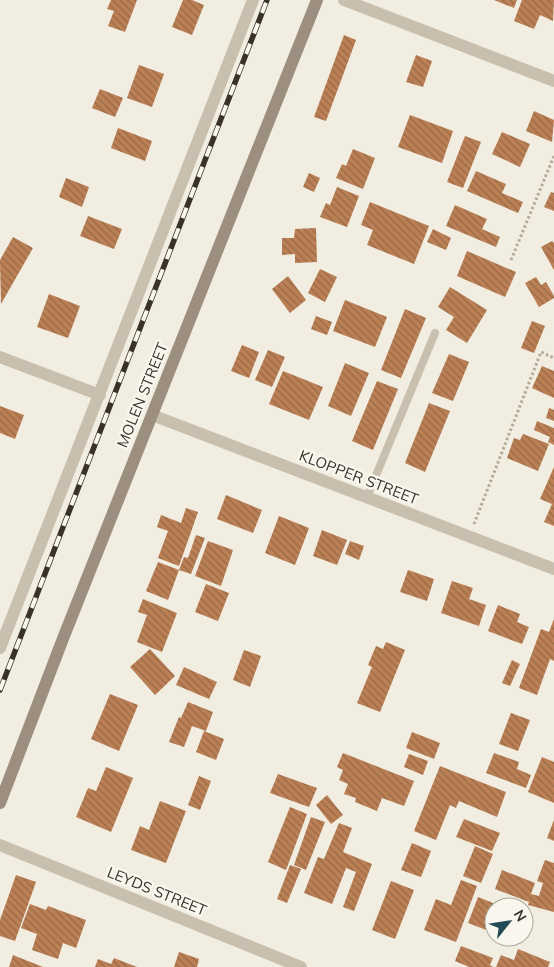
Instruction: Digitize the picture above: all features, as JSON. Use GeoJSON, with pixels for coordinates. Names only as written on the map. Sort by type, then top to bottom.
{"type":"FeatureCollection","features":[{"type":"Feature","properties":{"kind":"street"},"geometry":{"type":"LineString","coordinates":[[0,648],[253,0]]}},
{"type":"Feature","properties":{"kind":"street","name":"MOLEN STREET"},"geometry":{"type":"LineString","coordinates":[[0,803],[64,636],[317,0]]}},
{"type":"Feature","properties":{"kind":"street"},"geometry":{"type":"LineString","coordinates":[[344,0],[554,81]]}},
{"type":"Feature","properties":{"kind":"street"},"geometry":{"type":"LineString","coordinates":[[0,357],[100,395]]}},
{"type":"Feature","properties":{"kind":"street","name":"KLOPPER STREET"},"geometry":{"type":"LineString","coordinates":[[152,415],[554,569]]}},
{"type":"Feature","properties":{"kind":"street","name":"LEYDS STREET"},"geometry":{"type":"LineString","coordinates":[[0,845],[301,967]]}},
{"type":"Feature","properties":{"kind":"lane"},"geometry":{"type":"LineString","coordinates":[[367,497],[434,333]]}},
{"type":"Feature","properties":{"kind":"path"},"geometry":{"type":"LineString","coordinates":[[511,260],[554,156]]}},
{"type":"Feature","properties":{"kind":"path"},"geometry":{"type":"LineString","coordinates":[[469,536],[541,352],[554,358]]}},
{"type":"Feature","properties":{"kind":"building"},"geometry":{"type":"Polygon","coordinates":[[[111,0],[137,0],[125,32],[108,26],[114,11],[107,9],[111,0]]]}},
{"type":"Feature","properties":{"kind":"building"},"geometry":{"type":"Polygon","coordinates":[[[183,0],[192,0],[204,5],[192,35],[172,27],[183,0]]]}},
{"type":"Feature","properties":{"kind":"building"},"geometry":{"type":"Polygon","coordinates":[[[494,0],[517,0],[514,8],[494,0]]]}},
{"type":"Feature","properties":{"kind":"building"},"geometry":{"type":"Polygon","coordinates":[[[522,0],[554,0],[553,21],[540,15],[534,29],[514,21],[522,0]]]}},
{"type":"Feature","properties":{"kind":"building"},"geometry":{"type":"Polygon","coordinates":[[[344,35],[356,40],[326,121],[314,117],[344,35]]]}},
{"type":"Feature","properties":{"kind":"building"},"geometry":{"type":"Polygon","coordinates":[[[416,55],[432,61],[423,87],[406,82],[416,55]]]}},
{"type":"Feature","properties":{"kind":"building"},"geometry":{"type":"Polygon","coordinates":[[[139,65],[164,74],[152,107],[127,98],[139,65]]]}},
{"type":"Feature","properties":{"kind":"building"},"geometry":{"type":"Polygon","coordinates":[[[100,89],[123,98],[115,117],[92,108],[100,89]]]}},
{"type":"Feature","properties":{"kind":"building"},"geometry":{"type":"Polygon","coordinates":[[[534,111],[554,120],[552,142],[526,131],[534,111]]]}},
{"type":"Feature","properties":{"kind":"building"},"geometry":{"type":"Polygon","coordinates":[[[410,115],[453,131],[442,163],[398,147],[410,115]]]}},
{"type":"Feature","properties":{"kind":"building"},"geometry":{"type":"Polygon","coordinates":[[[118,128],[152,141],[145,161],[111,148],[118,128]]]}},
{"type":"Feature","properties":{"kind":"building"},"geometry":{"type":"Polygon","coordinates":[[[502,132],[530,144],[520,167],[492,154],[502,132]]]}},
{"type":"Feature","properties":{"kind":"building"},"geometry":{"type":"Polygon","coordinates":[[[465,136],[481,142],[463,188],[447,182],[465,136]]]}},
{"type":"Feature","properties":{"kind":"building"},"geometry":{"type":"Polygon","coordinates":[[[353,149],[375,158],[363,189],[336,178],[342,164],[346,166],[353,149]]]}},
{"type":"Feature","properties":{"kind":"building"},"geometry":{"type":"Polygon","coordinates":[[[476,171],[506,184],[502,193],[523,202],[518,213],[467,191],[476,171]]]}},
{"type":"Feature","properties":{"kind":"building"},"geometry":{"type":"Polygon","coordinates":[[[309,173],[320,178],[314,192],[303,187],[309,173]]]}},
{"type":"Feature","properties":{"kind":"building"},"geometry":{"type":"Polygon","coordinates":[[[66,178],[89,187],[82,207],[59,197],[66,178]]]}},
{"type":"Feature","properties":{"kind":"building"},"geometry":{"type":"Polygon","coordinates":[[[337,187],[359,196],[347,227],[320,217],[326,203],[330,205],[337,187]]]}},
{"type":"Feature","properties":{"kind":"building"},"geometry":{"type":"Polygon","coordinates":[[[551,192],[554,193],[554,211],[544,207],[551,192]]]}},
{"type":"Feature","properties":{"kind":"building"},"geometry":{"type":"Polygon","coordinates":[[[370,202],[429,226],[414,264],[367,245],[373,230],[361,225],[370,202]]]}},
{"type":"Feature","properties":{"kind":"building"},"geometry":{"type":"Polygon","coordinates":[[[455,205],[487,219],[482,229],[500,237],[496,247],[446,226],[455,205]]]}},
{"type":"Feature","properties":{"kind":"building"},"geometry":{"type":"Polygon","coordinates":[[[88,216],[122,229],[114,249],[80,236],[88,216]]]}},
{"type":"Feature","properties":{"kind":"building"},"geometry":{"type":"Polygon","coordinates":[[[316,228],[317,262],[295,263],[295,254],[282,255],[282,238],[294,238],[295,229],[316,228]]]}},
{"type":"Feature","properties":{"kind":"building"},"geometry":{"type":"Polygon","coordinates":[[[433,229],[451,238],[446,250],[427,242],[433,229]]]}},
{"type":"Feature","properties":{"kind":"building"},"geometry":{"type":"Polygon","coordinates":[[[13,237],[33,248],[1,304],[0,260],[13,237]]]}},
{"type":"Feature","properties":{"kind":"building"},"geometry":{"type":"Polygon","coordinates":[[[552,241],[554,243],[554,270],[541,247],[552,241]]]}},
{"type":"Feature","properties":{"kind":"building"},"geometry":{"type":"Polygon","coordinates":[[[467,251],[516,272],[505,297],[457,276],[467,251]]]}},
{"type":"Feature","properties":{"kind":"building"},"geometry":{"type":"Polygon","coordinates":[[[320,269],[337,277],[325,302],[308,293],[320,269]]]}},
{"type":"Feature","properties":{"kind":"building"},"geometry":{"type":"Polygon","coordinates":[[[288,276],[306,300],[290,313],[272,289],[288,276]]]}},
{"type":"Feature","properties":{"kind":"building"},"geometry":{"type":"Polygon","coordinates":[[[536,277],[541,285],[546,282],[554,296],[554,298],[539,307],[525,283],[536,277]]]}},
{"type":"Feature","properties":{"kind":"building"},"geometry":{"type":"Polygon","coordinates":[[[450,287],[487,310],[467,343],[446,330],[454,317],[438,307],[450,287]]]}},
{"type":"Feature","properties":{"kind":"building"},"geometry":{"type":"Polygon","coordinates":[[[49,294],[80,306],[68,338],[37,327],[49,294]]]}},
{"type":"Feature","properties":{"kind":"building"},"geometry":{"type":"Polygon","coordinates":[[[345,300],[387,317],[375,347],[333,331],[345,300]]]}},
{"type":"Feature","properties":{"kind":"building"},"geometry":{"type":"Polygon","coordinates":[[[405,309],[426,318],[401,378],[381,370],[405,309]]]}},
{"type":"Feature","properties":{"kind":"building"},"geometry":{"type":"Polygon","coordinates":[[[316,316],[332,322],[327,335],[311,329],[316,316]]]}},
{"type":"Feature","properties":{"kind":"building"},"geometry":{"type":"Polygon","coordinates":[[[532,321],[545,326],[534,353],[521,348],[532,321]]]}},
{"type":"Feature","properties":{"kind":"building"},"geometry":{"type":"Polygon","coordinates":[[[242,345],[259,352],[249,378],[231,371],[242,345]]]}},
{"type":"Feature","properties":{"kind":"building"},"geometry":{"type":"Polygon","coordinates":[[[268,350],[285,357],[272,387],[255,380],[268,350]]]}},
{"type":"Feature","properties":{"kind":"building"},"geometry":{"type":"Polygon","coordinates":[[[449,354],[469,362],[453,401],[432,393],[449,354]]]}},
{"type":"Feature","properties":{"kind":"building"},"geometry":{"type":"Polygon","coordinates":[[[345,363],[369,373],[351,416],[328,406],[345,363]]]}},
{"type":"Feature","properties":{"kind":"building"},"geometry":{"type":"Polygon","coordinates":[[[542,366],[554,371],[554,398],[532,388],[542,366]]]}},
{"type":"Feature","properties":{"kind":"building"},"geometry":{"type":"Polygon","coordinates":[[[283,371],[323,387],[309,420],[269,404],[283,371]]]}},
{"type":"Feature","properties":{"kind":"building"},"geometry":{"type":"Polygon","coordinates":[[[377,381],[398,389],[373,450],[352,441],[377,381]]]}},
{"type":"Feature","properties":{"kind":"building"},"geometry":{"type":"Polygon","coordinates":[[[429,403],[450,411],[425,472],[405,463],[429,403]]]}},
{"type":"Feature","properties":{"kind":"building"},"geometry":{"type":"Polygon","coordinates":[[[0,406],[24,415],[15,439],[0,433],[0,406]]]}},
{"type":"Feature","properties":{"kind":"building"},"geometry":{"type":"Polygon","coordinates":[[[549,408],[554,410],[554,421],[546,418],[549,408]]]}},
{"type":"Feature","properties":{"kind":"building"},"geometry":{"type":"Polygon","coordinates":[[[537,421],[554,428],[554,445],[548,442],[550,437],[534,430],[537,421]]]}},
{"type":"Feature","properties":{"kind":"building"},"geometry":{"type":"Polygon","coordinates":[[[523,434],[549,444],[538,471],[507,458],[514,438],[520,440],[523,434]]]}},
{"type":"Feature","properties":{"kind":"building"},"geometry":{"type":"Polygon","coordinates":[[[554,467],[554,526],[544,522],[552,504],[540,499],[554,467]]]}},
{"type":"Feature","properties":{"kind":"building"},"geometry":{"type":"Polygon","coordinates":[[[226,495],[262,510],[253,533],[217,519],[226,495]]]}},
{"type":"Feature","properties":{"kind":"building"},"geometry":{"type":"Polygon","coordinates":[[[186,508],[198,512],[179,566],[158,558],[168,531],[157,527],[161,515],[181,523],[186,508]]]}},
{"type":"Feature","properties":{"kind":"building"},"geometry":{"type":"Polygon","coordinates":[[[279,516],[309,528],[295,565],[265,553],[279,516]]]}},
{"type":"Feature","properties":{"kind":"building"},"geometry":{"type":"Polygon","coordinates":[[[322,530],[347,540],[337,565],[313,556],[322,530]]]}},
{"type":"Feature","properties":{"kind":"building"},"geometry":{"type":"Polygon","coordinates":[[[196,535],[205,538],[191,574],[179,570],[184,557],[188,558],[196,535]]]}},
{"type":"Feature","properties":{"kind":"building"},"geometry":{"type":"Polygon","coordinates":[[[208,541],[233,550],[221,586],[195,576],[208,541]]]}},
{"type":"Feature","properties":{"kind":"building"},"geometry":{"type":"Polygon","coordinates":[[[350,541],[364,546],[359,560],[345,554],[350,541]]]}},
{"type":"Feature","properties":{"kind":"building"},"geometry":{"type":"Polygon","coordinates":[[[158,562],[179,570],[168,600],[146,591],[158,562]]]}},
{"type":"Feature","properties":{"kind":"building"},"geometry":{"type":"Polygon","coordinates":[[[408,570],[434,579],[427,601],[400,592],[408,570]]]}},
{"type":"Feature","properties":{"kind":"building"},"geometry":{"type":"Polygon","coordinates":[[[452,581],[473,588],[469,599],[486,605],[479,626],[441,613],[452,581]]]}},
{"type":"Feature","properties":{"kind":"building"},"geometry":{"type":"Polygon","coordinates":[[[206,584],[229,593],[218,621],[195,612],[206,584]]]}},
{"type":"Feature","properties":{"kind":"building"},"geometry":{"type":"Polygon","coordinates":[[[143,599],[177,613],[162,652],[137,642],[147,615],[138,612],[143,599]]]}},
{"type":"Feature","properties":{"kind":"building"},"geometry":{"type":"Polygon","coordinates":[[[498,605],[520,614],[517,622],[529,627],[522,644],[488,631],[498,605]]]}},
{"type":"Feature","properties":{"kind":"building"},"geometry":{"type":"Polygon","coordinates":[[[554,619],[554,661],[550,659],[537,695],[519,688],[541,629],[549,632],[554,619]]]}},
{"type":"Feature","properties":{"kind":"building"},"geometry":{"type":"Polygon","coordinates":[[[386,642],[405,650],[380,712],[357,703],[372,667],[368,665],[376,646],[383,649],[386,642]]]}},
{"type":"Feature","properties":{"kind":"building"},"geometry":{"type":"Polygon","coordinates":[[[150,649],[175,676],[155,695],[130,667],[150,649]]]}},
{"type":"Feature","properties":{"kind":"building"},"geometry":{"type":"Polygon","coordinates":[[[244,650],[261,656],[250,687],[233,680],[244,650]]]}},
{"type":"Feature","properties":{"kind":"building"},"geometry":{"type":"Polygon","coordinates":[[[512,660],[520,664],[510,686],[502,683],[512,660]]]}},
{"type":"Feature","properties":{"kind":"building"},"geometry":{"type":"Polygon","coordinates":[[[184,667],[217,682],[209,699],[176,685],[184,667]]]}},
{"type":"Feature","properties":{"kind":"building"},"geometry":{"type":"Polygon","coordinates":[[[110,694],[138,705],[119,751],[91,739],[110,694]]]}},
{"type":"Feature","properties":{"kind":"building"},"geometry":{"type":"Polygon","coordinates":[[[188,702],[213,712],[206,731],[192,726],[184,747],[169,742],[179,717],[181,718],[188,702]]]}},
{"type":"Feature","properties":{"kind":"building"},"geometry":{"type":"Polygon","coordinates":[[[511,713],[530,720],[518,751],[499,744],[511,713]]]}},
{"type":"Feature","properties":{"kind":"building"},"geometry":{"type":"Polygon","coordinates":[[[204,731],[224,739],[216,760],[196,752],[204,731]]]}},
{"type":"Feature","properties":{"kind":"building"},"geometry":{"type":"Polygon","coordinates":[[[412,732],[440,743],[434,759],[406,748],[412,732]]]}},
{"type":"Feature","properties":{"kind":"building"},"geometry":{"type":"Polygon","coordinates":[[[343,753],[414,781],[404,806],[382,798],[377,811],[355,802],[356,798],[344,794],[348,784],[339,780],[343,770],[337,767],[343,753]]]}},
{"type":"Feature","properties":{"kind":"building"},"geometry":{"type":"Polygon","coordinates":[[[494,753],[519,762],[517,769],[531,775],[526,788],[486,773],[494,753]]]}},
{"type":"Feature","properties":{"kind":"building"},"geometry":{"type":"Polygon","coordinates":[[[409,754],[428,761],[423,775],[404,767],[409,754]]]}},
{"type":"Feature","properties":{"kind":"building"},"geometry":{"type":"Polygon","coordinates":[[[542,757],[554,762],[554,803],[528,792],[542,757]]]}},
{"type":"Feature","properties":{"kind":"building"},"geometry":{"type":"Polygon","coordinates":[[[440,766],[506,792],[497,817],[459,801],[456,808],[450,805],[436,840],[414,831],[440,766]]]}},
{"type":"Feature","properties":{"kind":"building"},"geometry":{"type":"Polygon","coordinates":[[[106,767],[133,778],[111,832],[76,817],[88,788],[96,791],[106,767]]]}},
{"type":"Feature","properties":{"kind":"building"},"geometry":{"type":"Polygon","coordinates":[[[278,774],[317,788],[309,807],[270,793],[278,774]]]}},
{"type":"Feature","properties":{"kind":"building"},"geometry":{"type":"Polygon","coordinates":[[[199,776],[211,781],[200,810],[188,805],[199,776]]]}},
{"type":"Feature","properties":{"kind":"building"},"geometry":{"type":"Polygon","coordinates":[[[327,795],[343,815],[331,824],[316,805],[327,795]]]}},
{"type":"Feature","properties":{"kind":"building"},"geometry":{"type":"Polygon","coordinates":[[[160,801],[186,811],[166,863],[131,850],[140,826],[149,830],[160,801]]]}},
{"type":"Feature","properties":{"kind":"building"},"geometry":{"type":"Polygon","coordinates":[[[290,807],[307,814],[286,870],[268,862],[290,807]]]}},
{"type":"Feature","properties":{"kind":"building"},"geometry":{"type":"Polygon","coordinates":[[[311,817],[325,822],[306,870],[294,865],[311,817]]]}},
{"type":"Feature","properties":{"kind":"building"},"geometry":{"type":"Polygon","coordinates":[[[464,819],[500,833],[492,851],[456,837],[464,819]]]}},
{"type":"Feature","properties":{"kind":"building"},"geometry":{"type":"Polygon","coordinates":[[[554,820],[554,841],[547,838],[554,820]]]}},
{"type":"Feature","properties":{"kind":"building"},"geometry":{"type":"Polygon","coordinates":[[[339,823],[352,828],[343,852],[372,864],[354,911],[343,907],[356,872],[346,868],[332,904],[304,893],[318,857],[324,859],[339,823]]]}},
{"type":"Feature","properties":{"kind":"building"},"geometry":{"type":"Polygon","coordinates":[[[412,843],[431,851],[421,877],[401,870],[412,843]]]}},
{"type":"Feature","properties":{"kind":"building"},"geometry":{"type":"Polygon","coordinates":[[[475,846],[493,854],[481,883],[463,876],[475,846]]]}},
{"type":"Feature","properties":{"kind":"building"},"geometry":{"type":"Polygon","coordinates":[[[545,860],[554,863],[554,912],[534,907],[534,897],[516,897],[495,889],[502,870],[535,883],[531,894],[539,896],[543,883],[537,881],[545,860]]]}},
{"type":"Feature","properties":{"kind":"building"},"geometry":{"type":"Polygon","coordinates":[[[290,865],[301,869],[287,903],[277,899],[290,865]]]}},
{"type":"Feature","properties":{"kind":"building"},"geometry":{"type":"Polygon","coordinates":[[[16,875],[36,882],[15,941],[0,936],[0,920],[16,875]]]}},
{"type":"Feature","properties":{"kind":"building"},"geometry":{"type":"Polygon","coordinates":[[[461,880],[477,886],[456,942],[424,930],[436,899],[451,905],[461,880]]]}},
{"type":"Feature","properties":{"kind":"building"},"geometry":{"type":"Polygon","coordinates":[[[391,881],[414,890],[395,939],[372,930],[391,881]]]}},
{"type":"Feature","properties":{"kind":"building"},"geometry":{"type":"Polygon","coordinates":[[[478,897],[484,899],[484,929],[468,923],[478,897]]]}},
{"type":"Feature","properties":{"kind":"building"},"geometry":{"type":"Polygon","coordinates":[[[30,904],[46,910],[48,906],[86,920],[76,948],[63,943],[58,959],[32,950],[37,934],[21,928],[30,904]]]}},
{"type":"Feature","properties":{"kind":"building"},"geometry":{"type":"Polygon","coordinates":[[[461,946],[493,958],[490,965],[493,967],[469,967],[455,961],[461,946]]]}},
{"type":"Feature","properties":{"kind":"building"},"geometry":{"type":"Polygon","coordinates":[[[518,949],[550,962],[548,967],[496,967],[501,955],[514,960],[518,949]]]}},
{"type":"Feature","properties":{"kind":"building"},"geometry":{"type":"Polygon","coordinates":[[[179,952],[199,959],[197,967],[174,967],[179,952]]]}},
{"type":"Feature","properties":{"kind":"building"},"geometry":{"type":"Polygon","coordinates":[[[13,955],[43,967],[9,967],[13,955]]]}},
{"type":"Feature","properties":{"kind":"building"},"geometry":{"type":"Polygon","coordinates":[[[114,958],[137,967],[95,967],[98,959],[111,964],[114,958]]]}},
{"type":"Feature","properties":{"kind":"railway"},"geometry":{"type":"LineString","coordinates":[[0,690],[267,0]]}}]}
